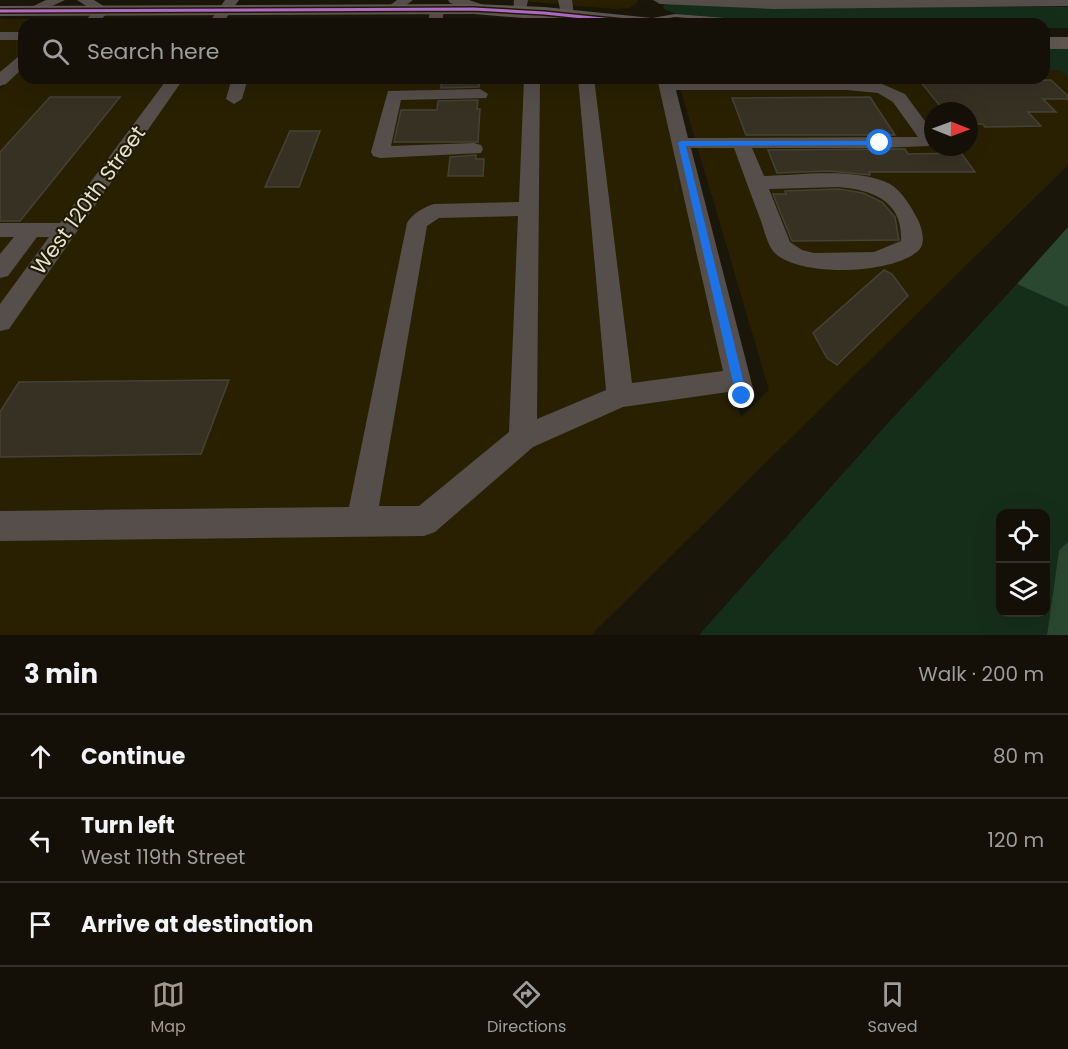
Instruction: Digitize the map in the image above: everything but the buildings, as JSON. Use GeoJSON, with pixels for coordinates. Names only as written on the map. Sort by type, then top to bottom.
{"type":"FeatureCollection","features":[{"type":"Feature","properties":{"kind":"main road"},"geometry":{"type":"LineString","coordinates":[[1,12],[224,11],[294,5],[399,4],[436,17],[520,6],[566,8],[620,18]]}},
{"type":"Feature","properties":{"kind":"main road"},"geometry":{"type":"LineString","coordinates":[[1050,33],[1068,33]]}},
{"type":"Feature","properties":{"kind":"main road"},"geometry":{"type":"LineString","coordinates":[[1050,43],[1068,43]]}},
{"type":"Feature","properties":{"kind":"street"},"geometry":{"type":"LineString","coordinates":[[30,11],[58,0]]}},
{"type":"Feature","properties":{"kind":"street"},"geometry":{"type":"LineString","coordinates":[[84,0],[103,10],[95,18]]}},
{"type":"Feature","properties":{"kind":"street"},"geometry":{"type":"LineString","coordinates":[[455,0],[485,10]]}},
{"type":"Feature","properties":{"kind":"street"},"geometry":{"type":"LineString","coordinates":[[646,0],[650,18]]}},
{"type":"Feature","properties":{"kind":"street"},"geometry":{"type":"LineString","coordinates":[[660,0],[1068,2]]}},
{"type":"Feature","properties":{"kind":"street"},"geometry":{"type":"LineString","coordinates":[[0,36],[18,36]]}},
{"type":"Feature","properties":{"kind":"street"},"geometry":{"type":"LineString","coordinates":[[0,62],[18,46]]}},
{"type":"Feature","properties":{"kind":"street"},"geometry":{"type":"LineString","coordinates":[[0,81],[18,64]]}},
{"type":"Feature","properties":{"kind":"street","name":"West 120th Street"},"geometry":{"type":"LineString","coordinates":[[0,322],[172,84]]}},
{"type":"Feature","properties":{"kind":"street"},"geometry":{"type":"LineString","coordinates":[[234,99],[238,84]]}},
{"type":"Feature","properties":{"kind":"street"},"geometry":{"type":"LineString","coordinates":[[421,95],[423,84]]}},
{"type":"Feature","properties":{"kind":"street"},"geometry":{"type":"LineString","coordinates":[[523,438],[532,84]]}},
{"type":"Feature","properties":{"kind":"street"},"geometry":{"type":"LineString","coordinates":[[587,84],[620,396]]}},
{"type":"Feature","properties":{"kind":"street"},"geometry":{"type":"LineString","coordinates":[[0,526],[424,521],[523,438],[620,396],[740,388],[667,84]]}},
{"type":"Feature","properties":{"kind":"street"},"geometry":{"type":"LineString","coordinates":[[681,143],[922,142],[928,138],[899,98],[882,89],[847,85],[802,84]]}},
{"type":"Feature","properties":{"kind":"street"},"geometry":{"type":"LineString","coordinates":[[474,150],[380,152],[394,96],[480,94]]}},
{"type":"Feature","properties":{"kind":"street"},"geometry":{"type":"LineString","coordinates":[[741,143],[781,246],[795,257],[814,261],[874,260],[892,255],[911,245],[913,232],[907,218],[894,199],[884,190],[866,184],[843,182],[757,183]]}},
{"type":"Feature","properties":{"kind":"street"},"geometry":{"type":"LineString","coordinates":[[362,522],[417,223],[434,211],[528,209]]}},
{"type":"Feature","properties":{"kind":"street"},"geometry":{"type":"LineString","coordinates":[[0,230],[67,230]]}},
{"type":"Feature","properties":{"kind":"street"},"geometry":{"type":"LineString","coordinates":[[0,270],[31,230]]}},
{"type":"Feature","properties":{"kind":"shaded area"},"geometry":{"type":"Polygon","coordinates":[[[509,0],[638,0],[629,8],[614,9],[509,0]]]}},
{"type":"Feature","properties":{"kind":"shaded area"},"geometry":{"type":"Polygon","coordinates":[[[0,19],[18,19],[18,70],[0,87],[0,19]]]}},
{"type":"Feature","properties":{"kind":"shaded area"},"geometry":{"type":"Polygon","coordinates":[[[1050,70],[1059,70],[1068,77],[1068,165],[591,635],[0,635],[0,89],[18,72],[18,84],[658,84],[741,417],[769,390],[679,84],[1050,84],[1050,70]]]}},
{"type":"Feature","properties":{"kind":"green space"},"geometry":{"type":"Polygon","coordinates":[[[670,3],[809,7],[1068,7],[1068,28],[1050,28],[1050,18],[697,17],[679,15],[663,8],[664,5],[670,3]]]}},
{"type":"Feature","properties":{"kind":"green space"},"geometry":{"type":"Polygon","coordinates":[[[1068,48],[1068,77],[1059,70],[1050,70],[1050,49],[1068,48]]]}},
{"type":"Feature","properties":{"kind":"green space"},"geometry":{"type":"Polygon","coordinates":[[[1068,227],[1068,307],[1017,284],[1068,227]]]}},
{"type":"Feature","properties":{"kind":"green space"},"geometry":{"type":"Polygon","coordinates":[[[1017,284],[1068,307],[1068,542],[1059,550],[1050,614],[1050,509],[996,509],[996,617],[1050,617],[1047,635],[699,635],[888,423],[1017,284]]]}},
{"type":"Feature","properties":{"kind":"green space"},"geometry":{"type":"Polygon","coordinates":[[[1068,542],[1068,635],[1047,635],[1050,617],[1059,550],[1068,542]]]}},
{"type":"Feature","properties":{"kind":"transit line"},"geometry":{"type":"LineString","coordinates":[[0,11],[473,9],[593,18]]}},
{"type":"Feature","properties":{"kind":"route"},"geometry":{"type":"LineString","coordinates":[[742,396],[681,143],[880,143]]}}]}
